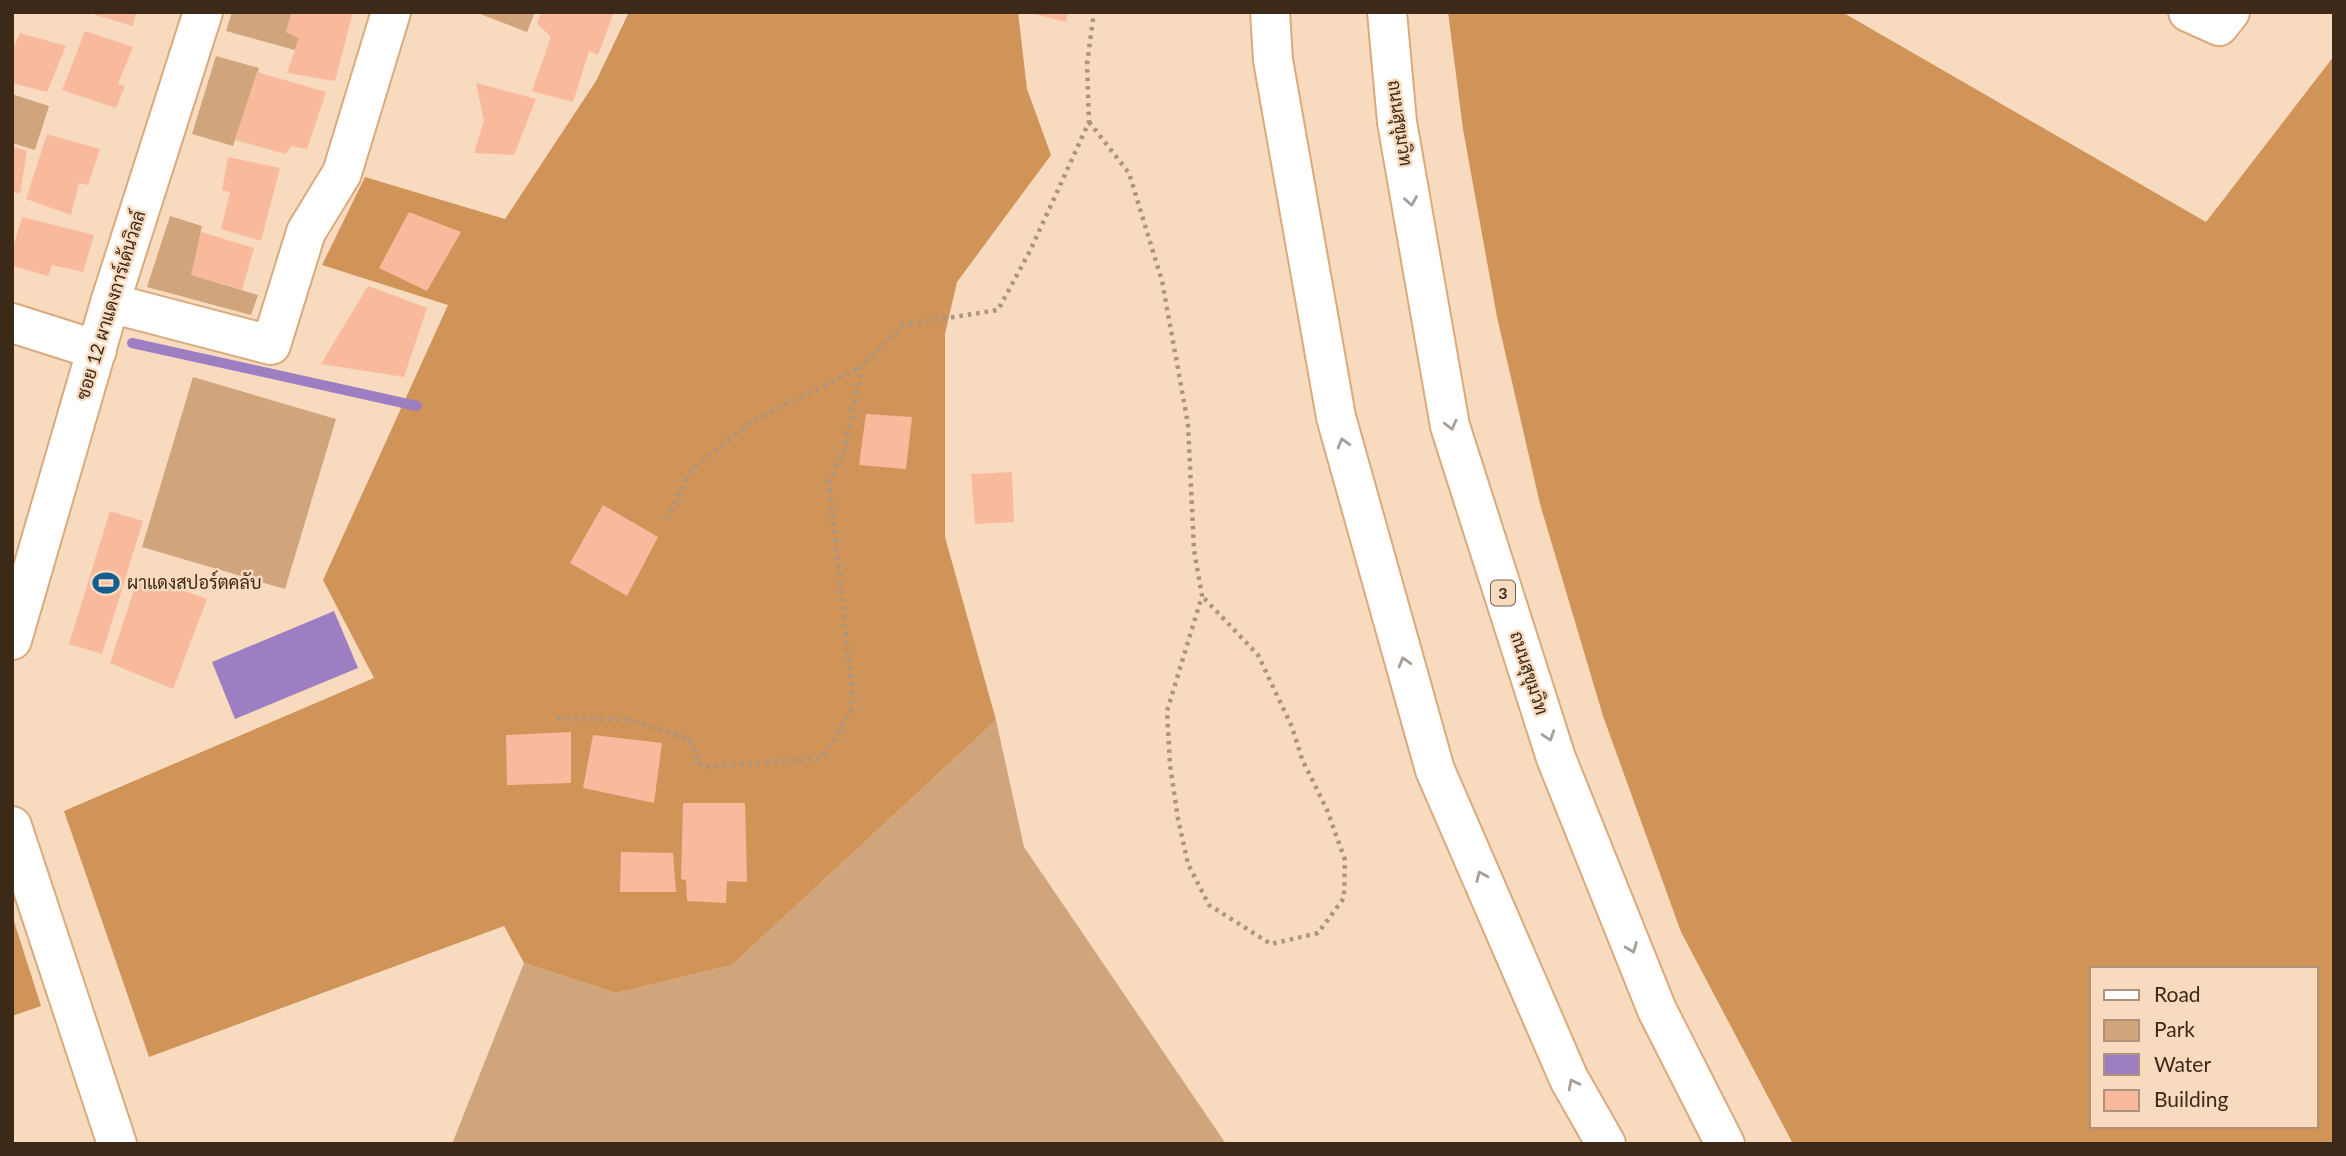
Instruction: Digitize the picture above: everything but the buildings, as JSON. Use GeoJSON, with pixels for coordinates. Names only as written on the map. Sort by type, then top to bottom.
{"type":"FeatureCollection","features":[{"type":"Feature","properties":{"kind":"main road","name":"ซอย 12 ผาแดงการ์เด้นวิลล์"},"geometry":{"type":"LineString","coordinates":[[12,640],[18,598],[203,12]]}},
{"type":"Feature","properties":{"kind":"main road"},"geometry":{"type":"LineString","coordinates":[[110,303],[271,345],[306,232],[342,173],[391,12]]}},
{"type":"Feature","properties":{"kind":"main road"},"geometry":{"type":"LineString","coordinates":[[1270,12],[1273,60],[1336,417],[1435,771],[1569,1079],[1606,1144]]}},
{"type":"Feature","properties":{"kind":"main road","name":"ถนนสุขุมวิท"},"geometry":{"type":"LineString","coordinates":[[1387,12],[1397,122],[1450,426],[1556,758],[1657,1010],[1725,1144]]}},
{"type":"Feature","properties":{"kind":"main road"},"geometry":{"type":"LineString","coordinates":[[2188,12],[2219,26],[2230,12]]}},
{"type":"Feature","properties":{"kind":"main road"},"geometry":{"type":"LineString","coordinates":[[12,323],[97,350]]}},
{"type":"Feature","properties":{"kind":"main road"},"geometry":{"type":"LineString","coordinates":[[12,826],[117,1144]]}},
{"type":"Feature","properties":{"kind":"path"},"geometry":{"type":"LineString","coordinates":[[666,519],[694,468],[751,422],[862,367],[903,325],[998,310],[1030,251],[1089,122],[1087,64],[1094,12]]}},
{"type":"Feature","properties":{"kind":"path"},"geometry":{"type":"LineString","coordinates":[[1089,122],[1129,173],[1162,281],[1188,424],[1194,550],[1202,596],[1167,711],[1170,765],[1188,864],[1209,905],[1271,944],[1318,933],[1344,898],[1345,860],[1332,823],[1302,758],[1292,727],[1258,655],[1202,596]]}},
{"type":"Feature","properties":{"kind":"path"},"geometry":{"type":"LineString","coordinates":[[557,718],[630,720],[689,739],[702,767],[821,758],[836,738],[850,711],[852,688],[829,483],[845,448],[862,367]]}},
{"type":"Feature","properties":{"kind":"green space"},"geometry":{"type":"Polygon","coordinates":[[[232,12],[292,12],[286,32],[299,38],[295,50],[226,31],[232,12]]]}},
{"type":"Feature","properties":{"kind":"green space"},"geometry":{"type":"Polygon","coordinates":[[[475,12],[535,12],[527,32],[475,12]]]}},
{"type":"Feature","properties":{"kind":"green space"},"geometry":{"type":"Polygon","coordinates":[[[216,56],[259,68],[233,146],[192,134],[216,56]]]}},
{"type":"Feature","properties":{"kind":"green space"},"geometry":{"type":"Polygon","coordinates":[[[12,94],[49,106],[35,150],[12,143],[12,94]]]}},
{"type":"Feature","properties":{"kind":"green space"},"geometry":{"type":"Polygon","coordinates":[[[170,216],[202,226],[192,275],[258,295],[251,315],[147,287],[170,216]]]}},
{"type":"Feature","properties":{"kind":"green space"},"geometry":{"type":"Polygon","coordinates":[[[193,377],[336,419],[285,589],[142,547],[193,377]]]}},
{"type":"Feature","properties":{"kind":"green space"},"geometry":{"type":"Polygon","coordinates":[[[996,720],[1024,847],[1226,1144],[452,1144],[524,963],[616,993],[732,965],[996,720]]]}},
{"type":"Feature","properties":{"kind":"shaded area"},"geometry":{"type":"Polygon","coordinates":[[[629,12],[1018,12],[1027,89],[1051,155],[957,282],[945,334],[945,537],[996,720],[732,965],[616,993],[524,963],[504,926],[149,1057],[64,811],[374,678],[323,580],[448,305],[322,265],[365,177],[505,219],[596,81],[629,12]]]}},
{"type":"Feature","properties":{"kind":"shaded area"},"geometry":{"type":"Polygon","coordinates":[[[1448,12],[1842,12],[2206,222],[2334,56],[2334,1144],[1793,1144],[1681,932],[1603,716],[1540,504],[1497,317],[1463,129],[1448,12]]]}},
{"type":"Feature","properties":{"kind":"shaded area"},"geometry":{"type":"Polygon","coordinates":[[[12,915],[41,1006],[12,1016],[12,915]]]}},
{"type":"Feature","properties":{"kind":"water"},"geometry":{"type":"Polygon","coordinates":[[[334,611],[358,668],[235,719],[212,662],[334,611]]]}},
{"type":"Feature","properties":{"kind":"waterway"},"geometry":{"type":"LineString","coordinates":[[132,343],[417,406]]}},
{"type":"Feature","properties":{"kind":"place","name":"ผาแดงสปอร์ตคลับ"},"geometry":{"type":"Point","coordinates":[106,583]}}]}
